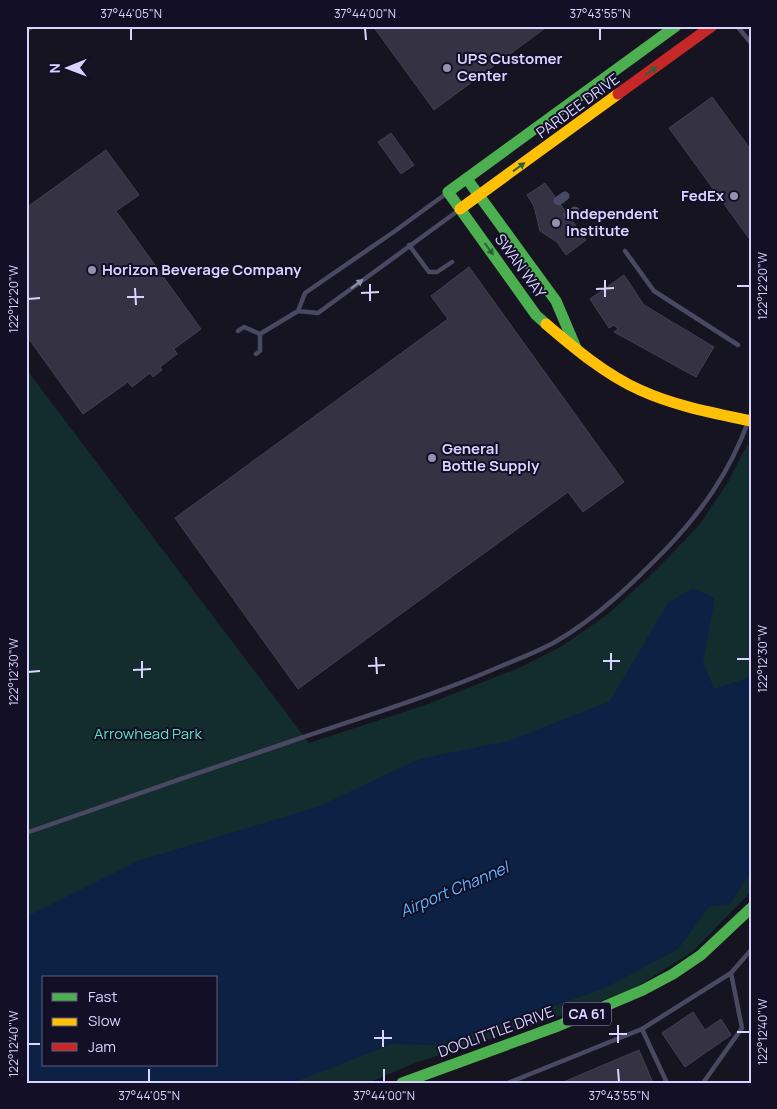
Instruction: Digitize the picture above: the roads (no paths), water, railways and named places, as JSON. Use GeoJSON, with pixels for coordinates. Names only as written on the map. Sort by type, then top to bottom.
{"type":"FeatureCollection","features":[{"type":"Feature","properties":{"kind":"main road","name":"PARDEE DRIVE"},"geometry":{"type":"LineString","coordinates":[[448,192],[676,26]]}},
{"type":"Feature","properties":{"kind":"main road","name":"PARDEE DRIVE"},"geometry":{"type":"LineString","coordinates":[[460,209],[712,26]]}},
{"type":"Feature","properties":{"kind":"main road","name":"SWAN WAY"},"geometry":{"type":"LineString","coordinates":[[467,179],[556,301],[576,348]]}},
{"type":"Feature","properties":{"kind":"main road","name":"SWAN WAY"},"geometry":{"type":"LineString","coordinates":[[448,192],[536,315],[551,330],[600,366],[625,382],[650,394],[674,404],[750,421]]}},
{"type":"Feature","properties":{"kind":"main road","name":"DOOLITTLE DRIVE"},"geometry":{"type":"LineString","coordinates":[[402,1083],[556,1027],[648,988],[700,955],[722,937],[750,909]]}},
{"type":"Feature","properties":{"kind":"lane"},"geometry":{"type":"LineString","coordinates":[[737,26],[751,43]]}},
{"type":"Feature","properties":{"kind":"lane"},"geometry":{"type":"LineString","coordinates":[[298,311],[305,293],[396,231],[448,192]]}},
{"type":"Feature","properties":{"kind":"lane"},"geometry":{"type":"LineString","coordinates":[[260,334],[298,311],[318,313],[460,209]]}},
{"type":"Feature","properties":{"kind":"lane"},"geometry":{"type":"LineString","coordinates":[[409,245],[430,272],[437,272],[452,262]]}},
{"type":"Feature","properties":{"kind":"lane"},"geometry":{"type":"LineString","coordinates":[[625,251],[654,290],[738,345]]}},
{"type":"Feature","properties":{"kind":"lane"},"geometry":{"type":"LineString","coordinates":[[238,331],[244,327],[260,334]]}},
{"type":"Feature","properties":{"kind":"lane"},"geometry":{"type":"LineString","coordinates":[[256,354],[260,351],[260,334]]}},
{"type":"Feature","properties":{"kind":"lane"},"geometry":{"type":"LineString","coordinates":[[26,833],[275,746],[416,700],[555,642],[586,621],[648,568],[698,514],[732,463],[750,421]]}},
{"type":"Feature","properties":{"kind":"lane"},"geometry":{"type":"LineString","coordinates":[[508,1083],[642,1029],[731,972],[751,950]]}},
{"type":"Feature","properties":{"kind":"lane"},"geometry":{"type":"LineString","coordinates":[[704,1083],[742,1028],[731,972]]}},
{"type":"Feature","properties":{"kind":"lane"},"geometry":{"type":"LineString","coordinates":[[642,1029],[667,1083]]}},
{"type":"Feature","properties":{"kind":"water","name":"Airport Channel"},"geometry":{"type":"Polygon","coordinates":[[[693,588],[715,598],[703,661],[714,689],[751,677],[751,872],[730,904],[709,907],[678,949],[605,988],[489,1029],[434,1045],[392,1044],[292,1083],[26,1083],[26,917],[138,861],[320,806],[419,759],[509,741],[610,701],[668,603],[693,588]]]}},
{"type":"Feature","properties":{"kind":"place","name":"UPS Customer Center"},"geometry":{"type":"Point","coordinates":[447,68]}},
{"type":"Feature","properties":{"kind":"place","name":"FedEx"},"geometry":{"type":"Point","coordinates":[734,196]}},
{"type":"Feature","properties":{"kind":"place","name":"Independent Institute"},"geometry":{"type":"Point","coordinates":[556,223]}},
{"type":"Feature","properties":{"kind":"place","name":"Horizon Beverage Company"},"geometry":{"type":"Point","coordinates":[92,270]}},
{"type":"Feature","properties":{"kind":"place","name":"General Bottle Supply"},"geometry":{"type":"Point","coordinates":[432,458]}},
{"type":"Feature","properties":{"kind":"park label","name":"Arrowhead Park"},"geometry":{"type":"Point","coordinates":[148,734]}}]}
